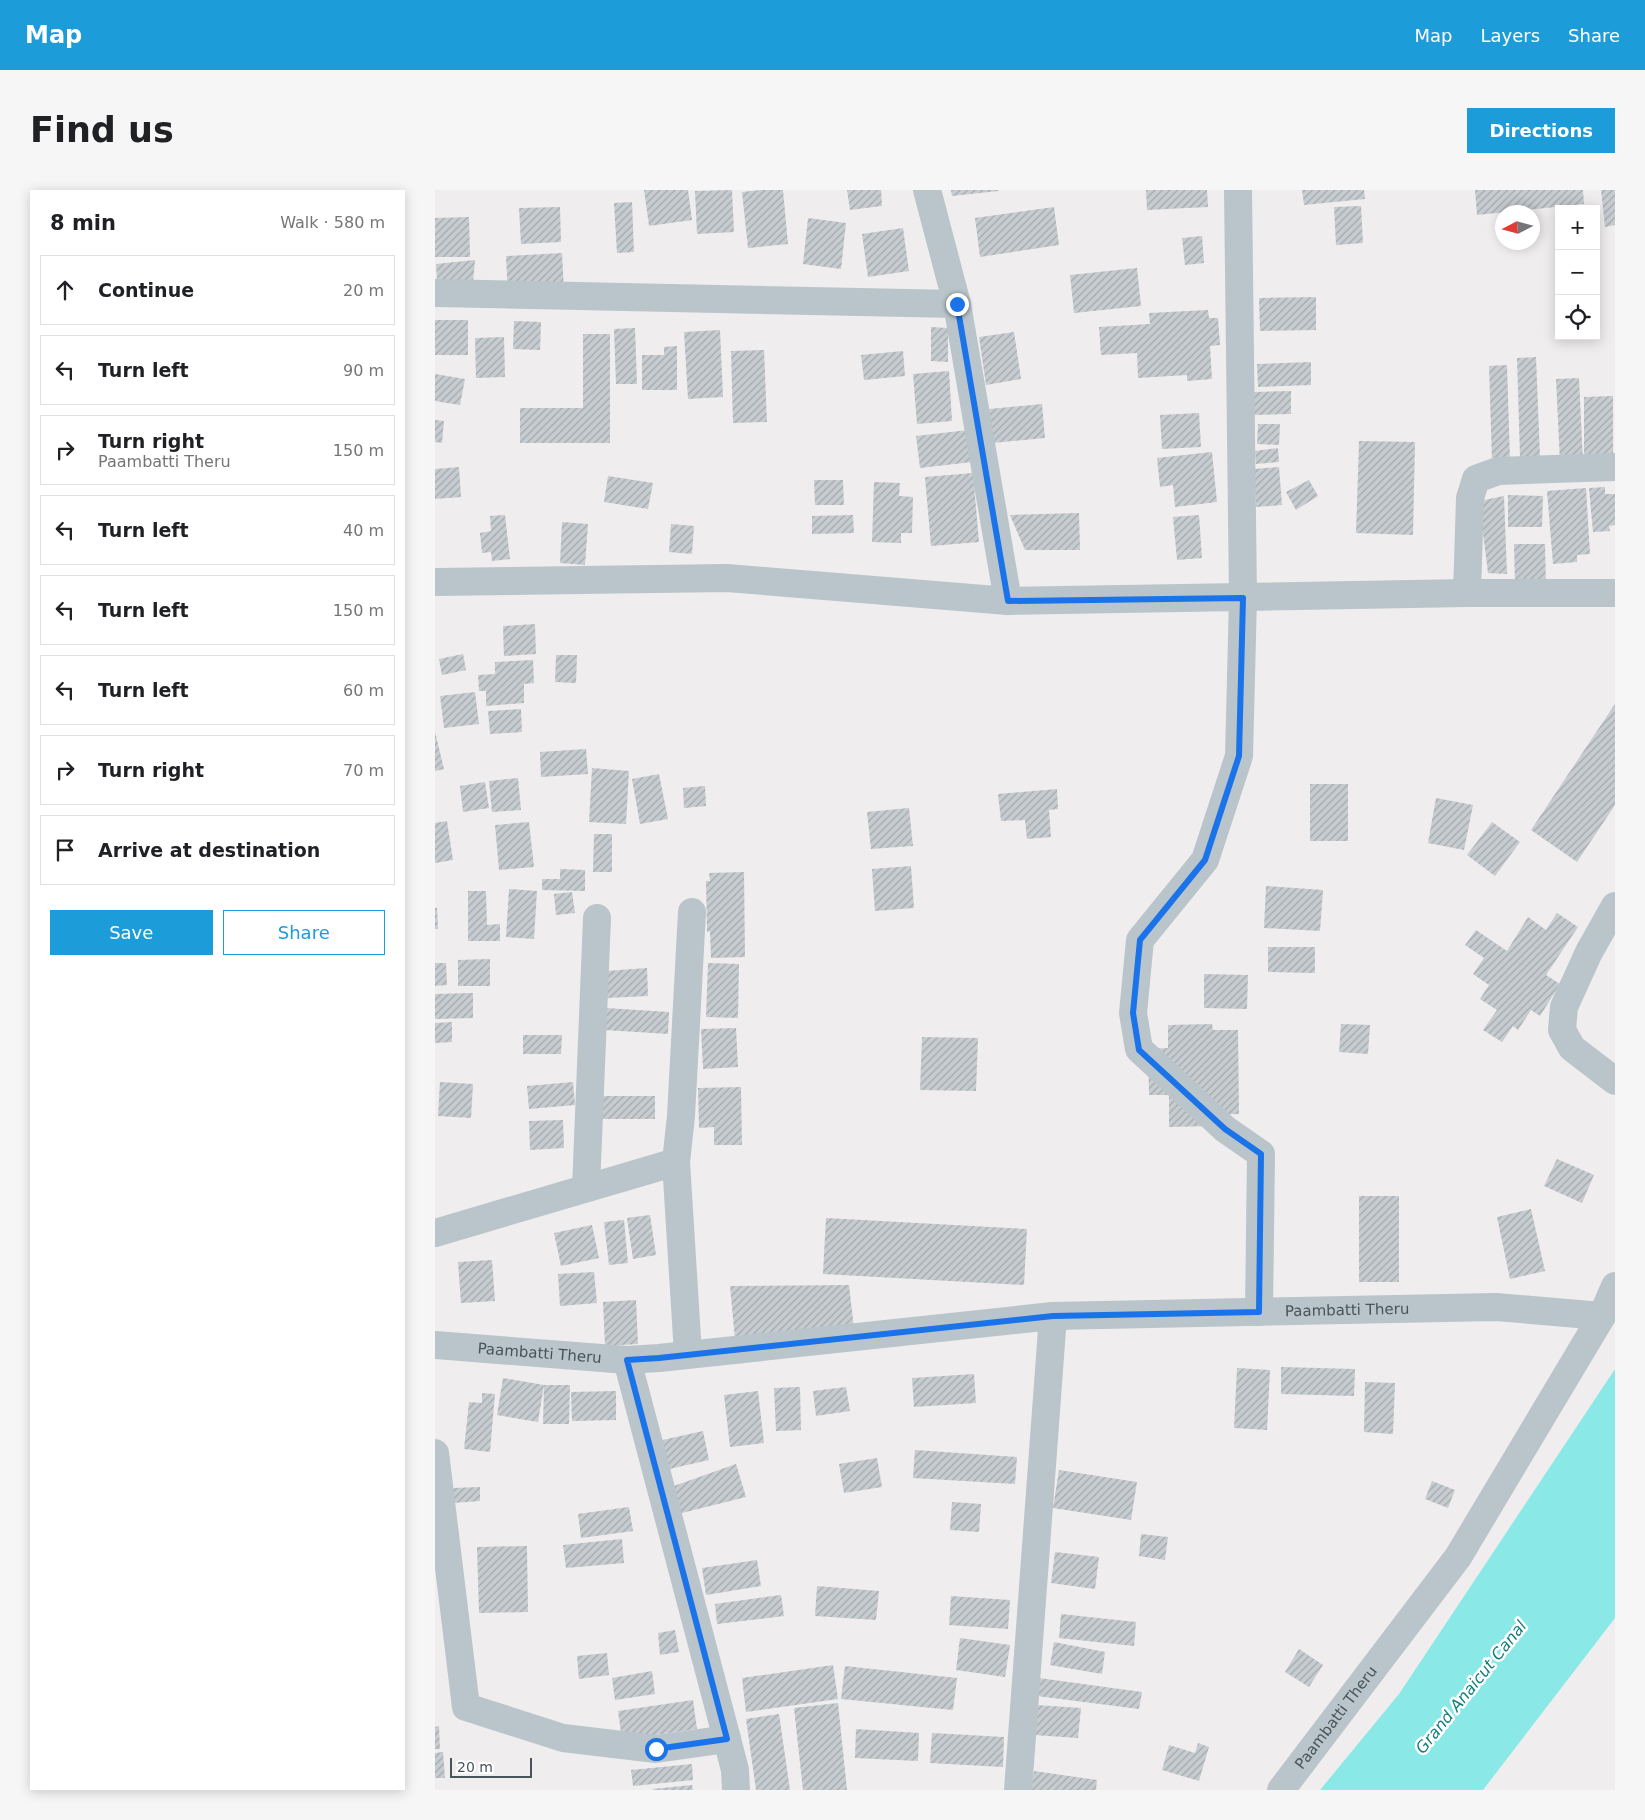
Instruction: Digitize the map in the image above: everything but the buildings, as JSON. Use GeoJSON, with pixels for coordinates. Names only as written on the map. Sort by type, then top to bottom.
{"type":"FeatureCollection","features":[{"type":"Feature","properties":{"kind":"street"},"geometry":{"type":"LineString","coordinates":[[927,190],[957,304],[1008,601]]}},
{"type":"Feature","properties":{"kind":"street"},"geometry":{"type":"LineString","coordinates":[[1238,190],[1243,598],[1239,756],[1205,860],[1140,940],[1133,1013],[1139,1050],[1225,1129],[1261,1154],[1259,1312]]}},
{"type":"Feature","properties":{"kind":"street"},"geometry":{"type":"LineString","coordinates":[[435,293],[957,304]]}},
{"type":"Feature","properties":{"kind":"street"},"geometry":{"type":"LineString","coordinates":[[1467,593],[1470,498],[1476,479],[1499,471],[1615,467]]}},
{"type":"Feature","properties":{"kind":"street"},"geometry":{"type":"LineString","coordinates":[[435,582],[727,578],[1008,601],[1467,593],[1615,593]]}},
{"type":"Feature","properties":{"kind":"street"},"geometry":{"type":"LineString","coordinates":[[1615,906],[1589,952],[1564,1007],[1562,1030],[1572,1048],[1615,1081]]}},
{"type":"Feature","properties":{"kind":"street"},"geometry":{"type":"LineString","coordinates":[[688,1354],[676,1162],[681,1116],[692,912]]}},
{"type":"Feature","properties":{"kind":"street"},"geometry":{"type":"LineString","coordinates":[[586,1188],[597,918]]}},
{"type":"Feature","properties":{"kind":"street"},"geometry":{"type":"LineString","coordinates":[[435,1233],[676,1162]]}},
{"type":"Feature","properties":{"kind":"street","name":"Paambatti Theru"},"geometry":{"type":"LineString","coordinates":[[1281,1790],[1458,1557],[1602,1316],[1615,1286]]}},
{"type":"Feature","properties":{"kind":"street","name":"Paambatti Theru"},"geometry":{"type":"LineString","coordinates":[[435,1344],[627,1360],[1053,1316],[1496,1307],[1602,1316]]}},
{"type":"Feature","properties":{"kind":"street"},"geometry":{"type":"LineString","coordinates":[[1018,1790],[1053,1316]]}},
{"type":"Feature","properties":{"kind":"street"},"geometry":{"type":"LineString","coordinates":[[627,1360],[735,1770],[736,1790]]}},
{"type":"Feature","properties":{"kind":"street"},"geometry":{"type":"LineString","coordinates":[[435,1453],[466,1707],[563,1738],[656,1749],[727,1739]]}},
{"type":"Feature","properties":{"kind":"water","name":"Grand Anaicut Canal"},"geometry":{"type":"Polygon","coordinates":[[[1615,1369],[1615,1618],[1483,1790],[1320,1790],[1399,1694],[1615,1369]]]}},
{"type":"Feature","properties":{"kind":"route"},"geometry":{"type":"LineString","coordinates":[[656,1749],[727,1739],[627,1360],[1053,1316],[1259,1312],[1261,1154],[1225,1129],[1139,1050],[1133,1013],[1140,940],[1205,860],[1239,756],[1243,598],[1008,601],[957,304]]}}]}
